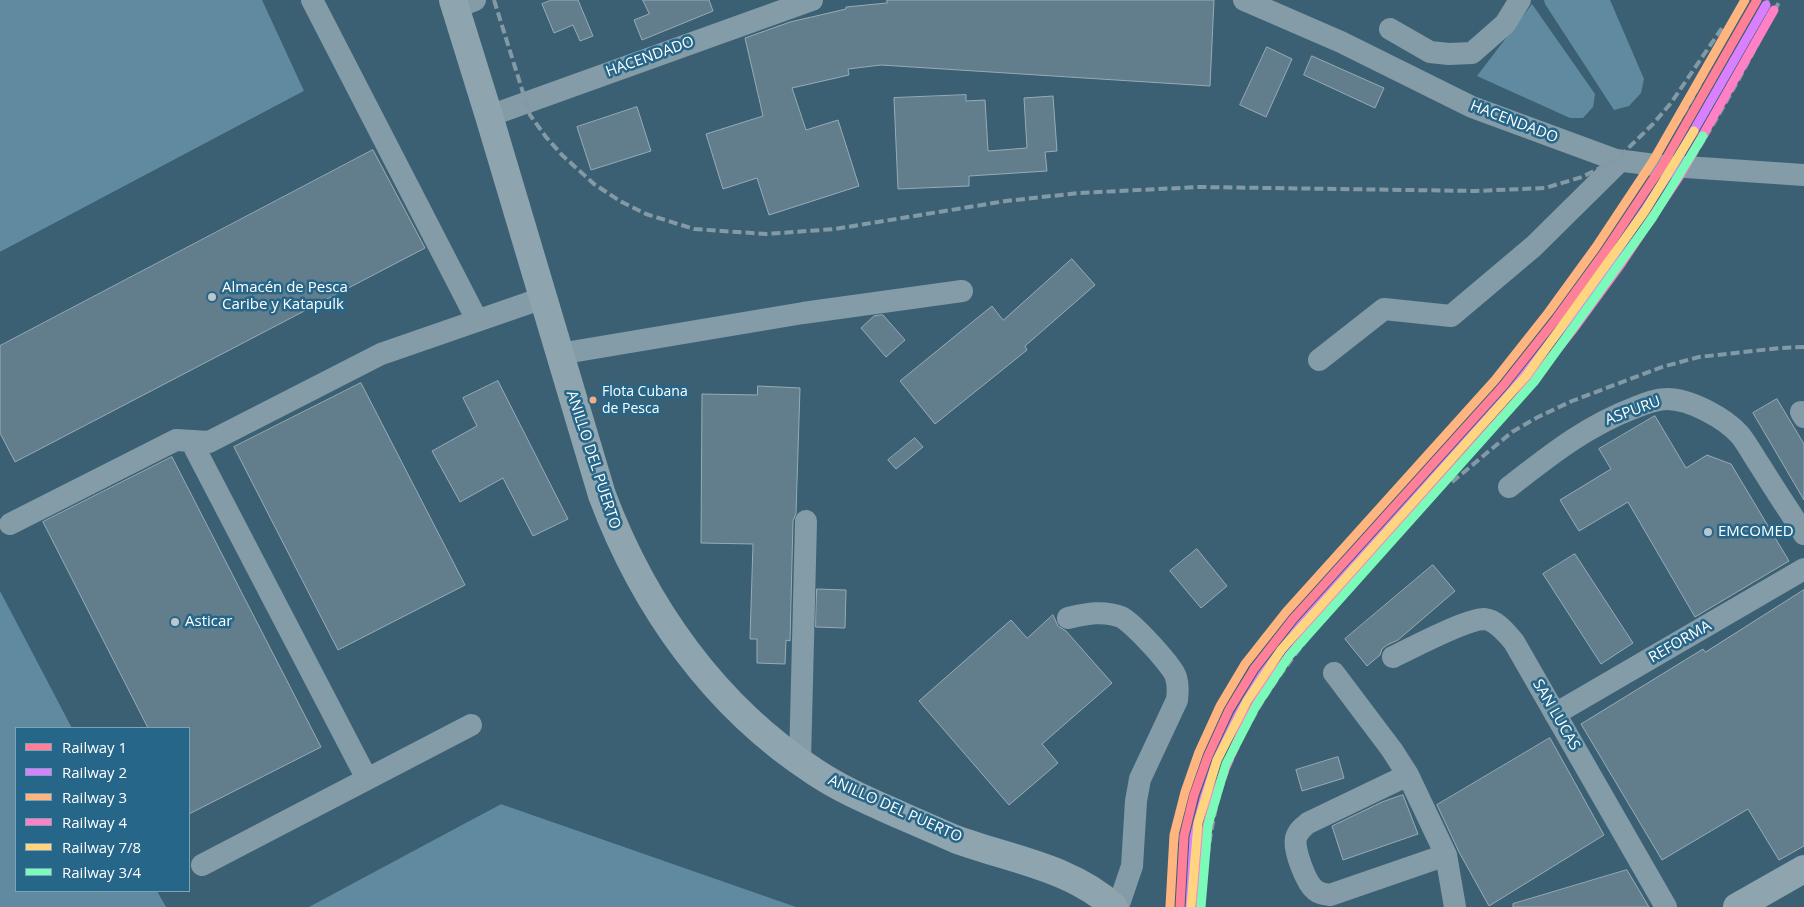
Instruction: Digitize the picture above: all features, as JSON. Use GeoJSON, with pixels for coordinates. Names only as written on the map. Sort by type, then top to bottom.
{"type":"FeatureCollection","features":[{"type":"Feature","properties":{"kind":"main road","name":"ANILLO DEL PUERTO"},"geometry":{"type":"LineString","coordinates":[[461,3],[489,116],[602,495],[615,531],[629,559],[661,615],[700,670],[735,709],[771,740],[816,773],[858,796],[956,839],[1018,858],[1072,880],[1089,888],[1114,907]]}},
{"type":"Feature","properties":{"kind":"main road"},"geometry":{"type":"LineString","coordinates":[[1737,907],[1804,869]]}},
{"type":"Feature","properties":{"kind":"street"},"geometry":{"type":"LineString","coordinates":[[312,0],[477,320]]}},
{"type":"Feature","properties":{"kind":"street","name":"HACENDADO"},"geometry":{"type":"LineString","coordinates":[[489,116],[812,0]]}},
{"type":"Feature","properties":{"kind":"street","name":"HACENDADO"},"geometry":{"type":"LineString","coordinates":[[1244,0],[1341,42],[1472,107],[1620,161],[1671,167],[1804,174]]}},
{"type":"Feature","properties":{"kind":"street"},"geometry":{"type":"LineString","coordinates":[[1390,29],[1430,52],[1449,54],[1472,53],[1504,24],[1520,0]]}},
{"type":"Feature","properties":{"kind":"street"},"geometry":{"type":"LineString","coordinates":[[1319,360],[1384,309],[1452,316],[1534,246],[1620,161]]}},
{"type":"Feature","properties":{"kind":"street"},"geometry":{"type":"LineString","coordinates":[[560,354],[804,313],[962,291]]}},
{"type":"Feature","properties":{"kind":"street"},"geometry":{"type":"LineString","coordinates":[[10,524],[176,440],[209,442],[381,354],[543,298]]}},
{"type":"Feature","properties":{"kind":"street","name":"ASPURU"},"geometry":{"type":"LineString","coordinates":[[1509,487],[1589,428],[1622,412],[1665,398],[1703,409],[1724,421],[1740,436],[1804,534]]}},
{"type":"Feature","properties":{"kind":"street"},"geometry":{"type":"LineString","coordinates":[[191,441],[367,779]]}},
{"type":"Feature","properties":{"kind":"street"},"geometry":{"type":"LineString","coordinates":[[800,761],[806,521]]}},
{"type":"Feature","properties":{"kind":"street","name":"REFORMA"},"geometry":{"type":"LineString","coordinates":[[1555,714],[1804,569]]}},
{"type":"Feature","properties":{"kind":"street"},"geometry":{"type":"LineString","coordinates":[[1068,618],[1093,613],[1106,613],[1123,618],[1135,628],[1176,675],[1178,687],[1177,700],[1140,779],[1136,801],[1132,866],[1118,907]]}},
{"type":"Feature","properties":{"kind":"street","name":"SAN LUCAS"},"geometry":{"type":"LineString","coordinates":[[1393,657],[1471,621],[1485,619],[1500,627],[1514,642],[1666,907]]}},
{"type":"Feature","properties":{"kind":"street"},"geometry":{"type":"LineString","coordinates":[[1334,673],[1392,750],[1408,775],[1446,855],[1455,907]]}},
{"type":"Feature","properties":{"kind":"street"},"geometry":{"type":"LineString","coordinates":[[202,865],[471,725]]}},
{"type":"Feature","properties":{"kind":"street"},"geometry":{"type":"LineString","coordinates":[[1408,775],[1308,823],[1300,830],[1295,839],[1295,849],[1307,881],[1313,889],[1321,894],[1330,894],[1446,855]]}},
{"type":"Feature","properties":{"kind":"water"},"geometry":{"type":"Polygon","coordinates":[[[0,0],[262,0],[304,91],[0,252],[0,0]]]}},
{"type":"Feature","properties":{"kind":"water"},"geometry":{"type":"Polygon","coordinates":[[[1544,0],[1610,0],[1644,79],[1641,93],[1629,106],[1614,110],[1544,0]]]}},
{"type":"Feature","properties":{"kind":"water"},"geometry":{"type":"Polygon","coordinates":[[[1532,4],[1595,94],[1593,107],[1583,118],[1570,118],[1477,76],[1532,4]]]}},
{"type":"Feature","properties":{"kind":"water"},"geometry":{"type":"Polygon","coordinates":[[[0,591],[71,727],[15,727],[15,892],[158,892],[166,907],[0,907],[0,591]]]}},
{"type":"Feature","properties":{"kind":"water"},"geometry":{"type":"Polygon","coordinates":[[[501,804],[796,907],[309,907],[501,804]]]}},
{"type":"Feature","properties":{"kind":"pier"},"geometry":{"type":"Polygon","coordinates":[[[304,91],[305,93],[0,254],[0,252],[304,91]]]}},
{"type":"Feature","properties":{"kind":"pier"},"geometry":{"type":"Polygon","coordinates":[[[0,589],[73,727],[71,727],[0,589]]]}},
{"type":"Feature","properties":{"kind":"pier"},"geometry":{"type":"Polygon","coordinates":[[[501,801],[799,907],[501,804],[306,907],[501,801]]]}},
{"type":"Feature","properties":{"kind":"building"},"geometry":{"type":"Polygon","coordinates":[[[552,0],[578,0],[593,36],[580,41],[573,25],[554,33],[542,4],[552,0]]]}},
{"type":"Feature","properties":{"kind":"building"},"geometry":{"type":"Polygon","coordinates":[[[643,0],[709,0],[713,11],[642,40],[634,20],[649,14],[643,0]]]}},
{"type":"Feature","properties":{"kind":"building"},"geometry":{"type":"Polygon","coordinates":[[[887,0],[1214,0],[1210,86],[881,65],[848,69],[849,75],[792,88],[806,130],[838,120],[859,186],[769,215],[757,178],[723,189],[706,134],[763,116],[745,38],[790,22],[846,9],[846,7],[887,3],[887,0]]]}},
{"type":"Feature","properties":{"kind":"building"},"geometry":{"type":"Polygon","coordinates":[[[1267,47],[1292,59],[1266,117],[1240,105],[1267,47]]]}},
{"type":"Feature","properties":{"kind":"building"},"geometry":{"type":"Polygon","coordinates":[[[1312,56],[1384,88],[1375,108],[1304,75],[1312,56]]]}},
{"type":"Feature","properties":{"kind":"building"},"geometry":{"type":"Polygon","coordinates":[[[966,95],[966,101],[985,100],[988,151],[1027,148],[1024,98],[1053,96],[1057,151],[1045,152],[1047,171],[969,176],[969,186],[898,189],[894,98],[966,95]]]}},
{"type":"Feature","properties":{"kind":"building"},"geometry":{"type":"Polygon","coordinates":[[[637,107],[651,151],[591,170],[577,127],[637,107]]]}},
{"type":"Feature","properties":{"kind":"building","name":"Almacén de Pesca Caribe y Katapulk"},"geometry":{"type":"Polygon","coordinates":[[[373,150],[425,248],[15,462],[0,433],[0,346],[373,150]]]}},
{"type":"Feature","properties":{"kind":"building"},"geometry":{"type":"Polygon","coordinates":[[[1072,259],[1095,285],[1025,346],[1027,350],[935,424],[900,381],[992,306],[1003,320],[1072,259]]]}},
{"type":"Feature","properties":{"kind":"building"},"geometry":{"type":"Polygon","coordinates":[[[883,315],[905,340],[886,357],[861,328],[874,316],[883,315]]]}},
{"type":"Feature","properties":{"kind":"building"},"geometry":{"type":"Polygon","coordinates":[[[498,381],[568,519],[533,536],[503,478],[460,502],[432,451],[477,426],[463,398],[498,381]]]}},
{"type":"Feature","properties":{"kind":"building"},"geometry":{"type":"Polygon","coordinates":[[[361,383],[465,585],[338,650],[234,447],[361,383]]]}},
{"type":"Feature","properties":{"kind":"building"},"geometry":{"type":"Polygon","coordinates":[[[758,386],[800,388],[796,513],[793,521],[790,641],[786,640],[785,664],[757,663],[757,639],[750,639],[753,544],[701,543],[702,394],[757,395],[758,386]]]}},
{"type":"Feature","properties":{"kind":"building"},"geometry":{"type":"Polygon","coordinates":[[[1777,399],[1804,444],[1804,500],[1753,413],[1777,399]]]}},
{"type":"Feature","properties":{"kind":"building","name":"EMCOMED"},"geometry":{"type":"Polygon","coordinates":[[[1655,416],[1686,468],[1707,455],[1731,464],[1789,561],[1695,617],[1628,502],[1579,531],[1560,500],[1611,469],[1599,449],[1655,416]]]}},
{"type":"Feature","properties":{"kind":"building"},"geometry":{"type":"Polygon","coordinates":[[[915,438],[923,447],[896,469],[888,460],[915,438]]]}},
{"type":"Feature","properties":{"kind":"building","name":"Asticar"},"geometry":{"type":"Polygon","coordinates":[[[172,457],[321,747],[190,813],[190,727],[147,727],[43,522],[172,457]]]}},
{"type":"Feature","properties":{"kind":"building"},"geometry":{"type":"Polygon","coordinates":[[[1197,549],[1227,586],[1201,608],[1170,571],[1197,549]]]}},
{"type":"Feature","properties":{"kind":"building"},"geometry":{"type":"Polygon","coordinates":[[[1575,554],[1633,643],[1601,664],[1543,574],[1575,554]]]}},
{"type":"Feature","properties":{"kind":"building"},"geometry":{"type":"Polygon","coordinates":[[[1433,565],[1455,591],[1398,640],[1382,649],[1380,655],[1367,666],[1345,639],[1433,565]]]}},
{"type":"Feature","properties":{"kind":"building"},"geometry":{"type":"Polygon","coordinates":[[[817,589],[846,590],[845,628],[816,627],[817,589]]]}},
{"type":"Feature","properties":{"kind":"building"},"geometry":{"type":"Polygon","coordinates":[[[1804,590],[1804,846],[1779,860],[1748,809],[1662,860],[1581,724],[1703,649],[1705,652],[1804,590]]]}},
{"type":"Feature","properties":{"kind":"building"},"geometry":{"type":"Polygon","coordinates":[[[1053,615],[1058,626],[1066,631],[1112,683],[1042,744],[1058,763],[1009,805],[919,701],[1011,620],[1027,638],[1053,615]]]}},
{"type":"Feature","properties":{"kind":"building"},"geometry":{"type":"Polygon","coordinates":[[[1550,738],[1604,835],[1489,906],[1459,852],[1437,805],[1550,738]]]}},
{"type":"Feature","properties":{"kind":"building"},"geometry":{"type":"Polygon","coordinates":[[[1338,757],[1344,778],[1302,791],[1296,770],[1338,757]]]}},
{"type":"Feature","properties":{"kind":"building"},"geometry":{"type":"Polygon","coordinates":[[[1403,795],[1418,834],[1343,860],[1332,826],[1382,802],[1403,795]]]}},
{"type":"Feature","properties":{"kind":"building"},"geometry":{"type":"Polygon","coordinates":[[[1627,870],[1649,907],[1513,907],[1513,904],[1627,870]]]}},
{"type":"Feature","properties":{"kind":"railway"},"geometry":{"type":"LineString","coordinates":[[494,0],[530,115],[562,155],[594,184],[620,201],[646,214],[694,229],[766,234],[835,229],[1006,201],[1079,193],[1199,187],[1475,191],[1545,188],[1582,177],[1616,160],[1653,124],[1671,103],[1722,28]]}},
{"type":"Feature","properties":{"kind":"railway"},"geometry":{"type":"LineString","coordinates":[[1171,907],[1170,893],[1181,802],[1204,738],[1227,692],[1264,636],[1316,576],[1466,412],[1528,338],[1595,252],[1687,108],[1746,0]]}},
{"type":"Feature","properties":{"kind":"railway"},"geometry":{"type":"LineString","coordinates":[[1694,131],[1751,34],[1768,0]]}},
{"type":"Feature","properties":{"kind":"railway"},"geometry":{"type":"LineString","coordinates":[[1202,907],[1214,815],[1224,779],[1244,734],[1259,707],[1294,656],[1352,586],[1541,372],[1632,249],[1677,183],[1714,123],[1780,0]]}},
{"type":"Feature","properties":{"kind":"railway"},"geometry":{"type":"LineString","coordinates":[[1452,482],[1512,432],[1572,401],[1662,367],[1699,357],[1804,347]]}},
{"type":"Feature","properties":{"kind":"rail line","name":"3"},"geometry":{"type":"LineString","coordinates":[[1170,906],[1174,835],[1185,792],[1199,752],[1220,706],[1245,664],[1286,612],[1495,380],[1548,313],[1596,247],[1653,161],[1745,0]]}},
{"type":"Feature","properties":{"kind":"rail line","name":"1"},"geometry":{"type":"LineString","coordinates":[[1180,907],[1184,836],[1194,795],[1208,756],[1229,710],[1254,669],[1293,619],[1503,386],[1556,319],[1604,253],[1662,166],[1757,0]]}},
{"type":"Feature","properties":{"kind":"rail line","name":"2"},"geometry":{"type":"LineString","coordinates":[[1190,907],[1194,837],[1204,798],[1217,760],[1238,715],[1262,675],[1301,625],[1510,393],[1564,325],[1612,259],[1670,172],[1766,5]]}},
{"type":"Feature","properties":{"kind":"rail line","name":"4"},"geometry":{"type":"LineString","coordinates":[[1200,907],[1204,839],[1213,801],[1247,719],[1270,680],[1308,632],[1518,399],[1572,331],[1621,264],[1679,177],[1774,10]]}},
{"type":"Feature","properties":{"kind":"rail line","name":"7/8"},"geometry":{"type":"LineString","coordinates":[[1191,907],[1198,823],[1217,760],[1247,701],[1281,650],[1526,376],[1645,211],[1694,131]]}},
{"type":"Feature","properties":{"kind":"rail line","name":"3/4"},"geometry":{"type":"LineString","coordinates":[[1201,907],[1208,825],[1226,764],[1256,706],[1289,656],[1534,382],[1653,217],[1703,136]]}},
{"type":"Feature","properties":{"kind":"place","name":"Almacén de Pesca Caribe y Katapulk"},"geometry":{"type":"Point","coordinates":[212,297]}},
{"type":"Feature","properties":{"kind":"place","name":"Flota Cubana de Pesca"},"geometry":{"type":"Point","coordinates":[593,400]}},
{"type":"Feature","properties":{"kind":"place","name":"EMCOMED"},"geometry":{"type":"Point","coordinates":[1708,532]}},
{"type":"Feature","properties":{"kind":"place","name":"Asticar"},"geometry":{"type":"Point","coordinates":[175,622]}}]}
